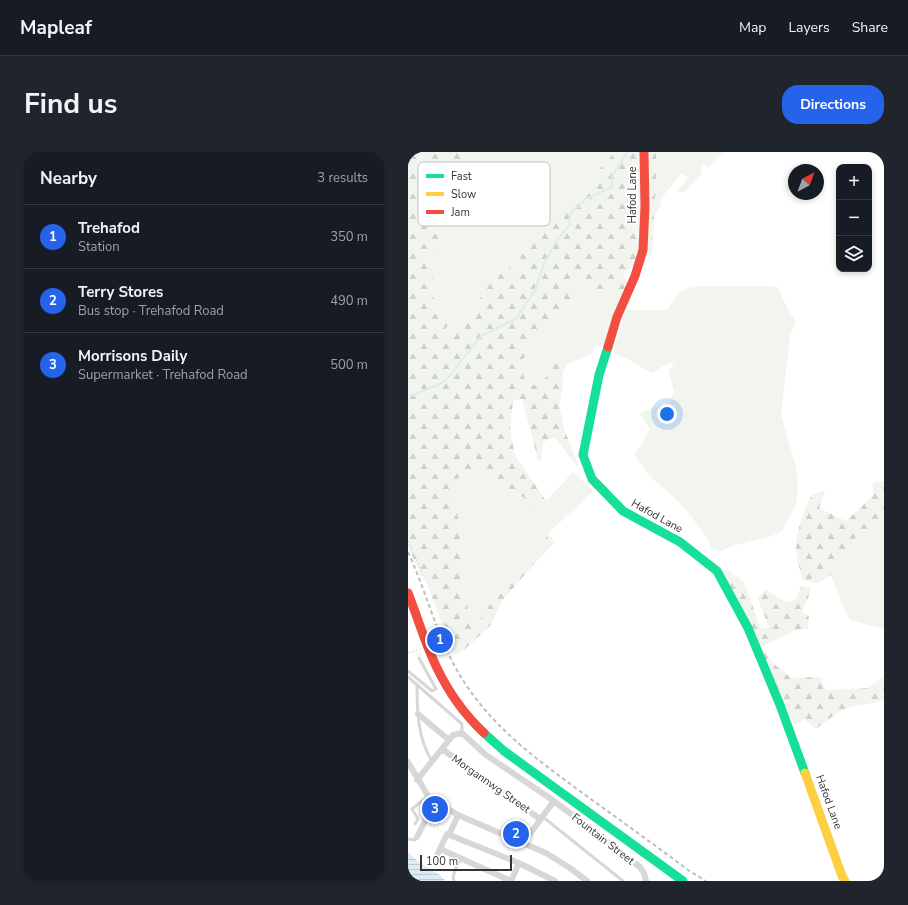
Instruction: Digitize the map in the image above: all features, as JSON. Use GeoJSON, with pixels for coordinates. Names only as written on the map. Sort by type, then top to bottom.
{"type":"FeatureCollection","features":[{"type":"Feature","properties":{"kind":"street","name":"Hafod Lane"},"geometry":{"type":"LineString","coordinates":[[644,152],[645,206],[643,250],[637,270],[617,317],[599,376],[583,455],[592,479],[623,511],[680,542],[718,571],[748,628],[777,698],[820,809],[845,881]]}},
{"type":"Feature","properties":{"kind":"street"},"geometry":{"type":"LineString","coordinates":[[408,593],[437,668],[456,700],[490,740],[683,881]]}},
{"type":"Feature","properties":{"kind":"street"},"geometry":{"type":"LineString","coordinates":[[418,714],[450,740]]}},
{"type":"Feature","properties":{"kind":"street"},"geometry":{"type":"LineString","coordinates":[[417,780],[453,735],[462,733]]}},
{"type":"Feature","properties":{"kind":"street","name":"Fountain Street"},"geometry":{"type":"LineString","coordinates":[[462,733],[486,755],[554,801],[640,868],[644,873],[646,881]]}},
{"type":"Feature","properties":{"kind":"street","name":"Morgannwg Street"},"geometry":{"type":"LineString","coordinates":[[442,749],[541,818]]}},
{"type":"Feature","properties":{"kind":"street"},"geometry":{"type":"LineString","coordinates":[[408,762],[417,780],[428,796],[435,801],[458,815],[524,842],[552,856],[587,881]]}},
{"type":"Feature","properties":{"kind":"street"},"geometry":{"type":"LineString","coordinates":[[417,837],[435,801]]}},
{"type":"Feature","properties":{"kind":"street"},"geometry":{"type":"LineString","coordinates":[[524,842],[554,801]]}},
{"type":"Feature","properties":{"kind":"street"},"geometry":{"type":"LineString","coordinates":[[434,862],[458,815]]}},
{"type":"Feature","properties":{"kind":"street"},"geometry":{"type":"LineString","coordinates":[[448,835],[519,863],[555,881]]}},
{"type":"Feature","properties":{"kind":"street"},"geometry":{"type":"LineString","coordinates":[[440,849],[511,881],[519,863]]}},
{"type":"Feature","properties":{"kind":"lane"},"geometry":{"type":"LineString","coordinates":[[408,671],[432,691],[436,689],[419,658]]}},
{"type":"Feature","properties":{"kind":"lane"},"geometry":{"type":"LineString","coordinates":[[408,677],[462,724],[462,733]]}},
{"type":"Feature","properties":{"kind":"lane"},"geometry":{"type":"LineString","coordinates":[[417,686],[419,726],[432,761]]}},
{"type":"Feature","properties":{"kind":"lane"},"geometry":{"type":"LineString","coordinates":[[415,824],[418,819],[412,810],[428,796]]}},
{"type":"Feature","properties":{"kind":"lane"},"geometry":{"type":"LineString","coordinates":[[541,818],[622,881]]}},
{"type":"Feature","properties":{"kind":"lane"},"geometry":{"type":"LineString","coordinates":[[408,838],[415,840],[417,837]]}},
{"type":"Feature","properties":{"kind":"lane"},"geometry":{"type":"LineString","coordinates":[[454,881],[452,878],[453,874],[461,859]]}},
{"type":"Feature","properties":{"kind":"path"},"geometry":{"type":"LineString","coordinates":[[408,541],[418,560],[425,581]]}},
{"type":"Feature","properties":{"kind":"path"},"geometry":{"type":"LineString","coordinates":[[444,630],[446,639]]}},
{"type":"Feature","properties":{"kind":"path"},"geometry":{"type":"LineString","coordinates":[[408,653],[423,648]]}},
{"type":"Feature","properties":{"kind":"path"},"geometry":{"type":"LineString","coordinates":[[425,822],[448,835]]}},
{"type":"Feature","properties":{"kind":"green space"},"geometry":{"type":"Polygon","coordinates":[[[408,152],[479,152],[466,162],[418,162],[418,226],[439,226],[438,232],[441,249],[429,257],[434,271],[431,290],[436,307],[448,325],[444,331],[446,335],[453,334],[467,317],[493,279],[508,265],[514,273],[521,256],[543,226],[550,226],[550,217],[591,183],[601,167],[615,152],[643,152],[642,238],[635,264],[623,274],[629,284],[620,303],[613,293],[606,292],[594,294],[578,277],[570,281],[576,302],[565,307],[546,325],[533,342],[522,365],[527,386],[538,384],[544,380],[551,364],[568,364],[563,371],[563,385],[559,406],[565,431],[578,465],[576,465],[557,440],[553,438],[548,439],[543,443],[541,460],[538,460],[522,399],[513,401],[510,430],[515,455],[546,501],[540,508],[489,476],[472,472],[461,475],[456,480],[453,489],[461,534],[461,575],[465,587],[468,610],[476,625],[489,606],[549,534],[555,542],[502,601],[490,626],[464,650],[455,655],[443,630],[444,629],[424,576],[421,577],[408,546],[408,152]]]}},
{"type":"Feature","properties":{"kind":"green space"},"geometry":{"type":"Polygon","coordinates":[[[479,152],[615,152],[601,167],[591,183],[550,217],[550,162],[466,162],[479,152]]]}},
{"type":"Feature","properties":{"kind":"green space"},"geometry":{"type":"Polygon","coordinates":[[[645,152],[656,152],[652,256],[646,254],[645,152]]]}},
{"type":"Feature","properties":{"kind":"green space"},"geometry":{"type":"Polygon","coordinates":[[[656,152],[723,152],[706,169],[706,165],[703,164],[700,168],[702,174],[685,192],[676,192],[688,178],[681,173],[660,200],[662,203],[653,218],[656,179],[656,152]]]}},
{"type":"Feature","properties":{"kind":"green space"},"geometry":{"type":"Polygon","coordinates":[[[439,226],[543,226],[521,256],[514,273],[493,279],[467,317],[453,334],[446,335],[441,315],[435,307],[431,290],[434,271],[429,257],[440,239],[438,232],[439,226]]]}},
{"type":"Feature","properties":{"kind":"green space"},"geometry":{"type":"Polygon","coordinates":[[[578,277],[594,294],[606,292],[613,293],[620,303],[604,346],[596,345],[591,354],[568,364],[551,364],[548,374],[544,380],[538,384],[527,386],[522,370],[524,358],[539,333],[560,311],[576,302],[570,281],[578,277]]]}},
{"type":"Feature","properties":{"kind":"green space"},"geometry":{"type":"Polygon","coordinates":[[[701,286],[778,287],[786,306],[796,322],[790,336],[781,415],[796,467],[798,486],[796,504],[782,531],[772,536],[735,545],[720,551],[712,548],[688,512],[671,494],[650,477],[634,454],[642,444],[650,429],[641,417],[640,413],[654,407],[670,403],[674,391],[668,370],[674,365],[671,362],[651,373],[629,360],[613,353],[626,310],[667,310],[680,292],[688,288],[701,286]]]}},
{"type":"Feature","properties":{"kind":"green space"},"geometry":{"type":"Polygon","coordinates":[[[472,472],[489,476],[539,508],[573,472],[593,491],[551,531],[489,606],[476,625],[468,610],[465,587],[461,575],[461,534],[453,489],[456,480],[461,475],[472,472]]]}},
{"type":"Feature","properties":{"kind":"green space"},"geometry":{"type":"Polygon","coordinates":[[[884,481],[884,512],[866,531],[855,538],[852,551],[831,575],[818,583],[803,581],[797,560],[796,542],[802,516],[812,495],[825,491],[819,508],[846,521],[873,496],[873,483],[884,481]]]}},
{"type":"Feature","properties":{"kind":"green space"},"geometry":{"type":"Polygon","coordinates":[[[884,512],[884,629],[850,620],[831,575],[852,551],[855,538],[866,531],[884,512]]]}},
{"type":"Feature","properties":{"kind":"green space"},"geometry":{"type":"Polygon","coordinates":[[[728,570],[744,582],[761,629],[769,627],[758,599],[765,589],[784,601],[790,602],[796,599],[801,586],[811,587],[802,612],[809,616],[808,629],[795,630],[761,647],[774,664],[791,678],[820,677],[826,690],[868,688],[884,676],[884,699],[854,706],[844,710],[816,729],[804,719],[794,725],[765,660],[720,572],[728,570]]]}},
{"type":"Feature","properties":{"kind":"shaded area"},"geometry":{"type":"Polygon","coordinates":[[[408,853],[446,881],[417,881],[408,873],[408,853]]]}},
{"type":"Feature","properties":{"kind":"waterway"},"geometry":{"type":"LineString","coordinates":[[410,396],[438,385],[447,379],[481,336],[516,319],[535,290],[544,264],[557,240],[569,225],[571,213],[586,199],[612,187],[612,176],[627,152]]}},
{"type":"Feature","properties":{"kind":"railway"},"geometry":{"type":"LineString","coordinates":[[408,552],[445,647],[461,677],[487,713],[535,757],[688,870],[706,881]]}},
{"type":"Feature","properties":{"kind":"traffic: fast"},"geometry":{"type":"LineString","coordinates":[[608,347],[599,375],[583,455],[592,479],[623,511],[680,542],[717,571],[748,628],[780,705],[805,773]]}},
{"type":"Feature","properties":{"kind":"traffic: fast"},"geometry":{"type":"LineString","coordinates":[[484,733],[504,751],[683,881]]}},
{"type":"Feature","properties":{"kind":"traffic: slow"},"geometry":{"type":"LineString","coordinates":[[805,773],[845,881]]}},
{"type":"Feature","properties":{"kind":"traffic: jam"},"geometry":{"type":"LineString","coordinates":[[608,347],[617,317],[635,276],[643,250],[645,206],[644,152]]}},
{"type":"Feature","properties":{"kind":"traffic: jam"},"geometry":{"type":"LineString","coordinates":[[408,593],[429,650],[441,677],[464,711],[484,733]]}},
{"type":"Feature","properties":{"kind":"place","name":"Trehafod"},"geometry":{"type":"Point","coordinates":[440,640]}},
{"type":"Feature","properties":{"kind":"place","name":"Morrisons Daily"},"geometry":{"type":"Point","coordinates":[435,809]}},
{"type":"Feature","properties":{"kind":"place","name":"Terry Stores"},"geometry":{"type":"Point","coordinates":[516,834]}}]}
